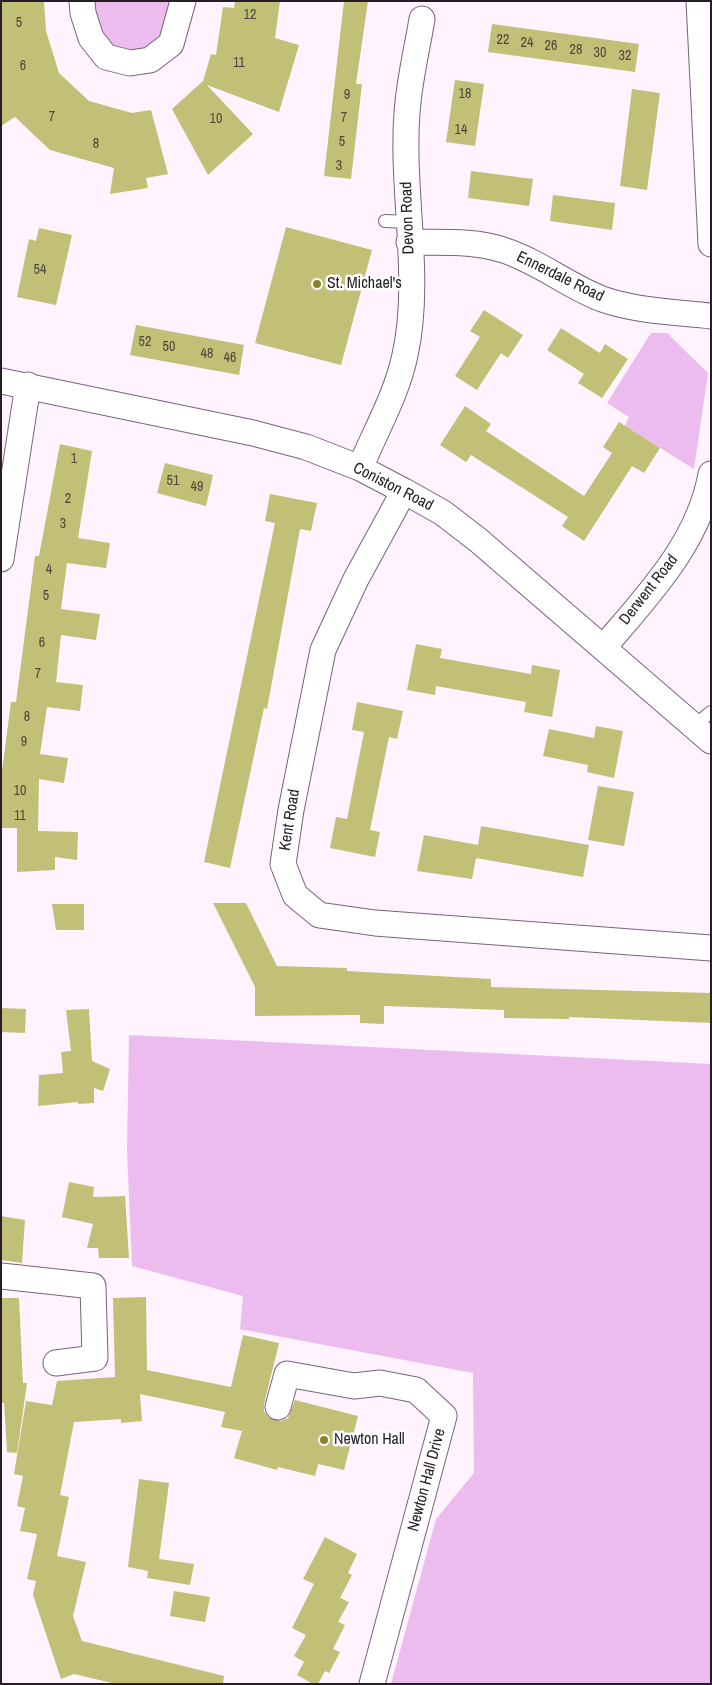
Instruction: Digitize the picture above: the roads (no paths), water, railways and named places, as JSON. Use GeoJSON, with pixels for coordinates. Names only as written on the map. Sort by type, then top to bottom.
{"type":"FeatureCollection","features":[{"type":"Feature","properties":{"kind":"street"},"geometry":{"type":"LineString","coordinates":[[82,1],[82,13],[91,38],[106,57],[130,63],[150,60],[171,44],[183,1]]}},
{"type":"Feature","properties":{"kind":"street"},"geometry":{"type":"LineString","coordinates":[[699,1],[711,244]]}},
{"type":"Feature","properties":{"kind":"street","name":"Devon Road"},"geometry":{"type":"LineString","coordinates":[[360,468],[396,384],[405,356],[412,303],[401,228],[407,112],[422,19]]}},
{"type":"Feature","properties":{"kind":"street","name":"Ennerdale Road"},"geometry":{"type":"LineString","coordinates":[[401,228],[504,250],[601,298],[635,308],[711,316]]}},
{"type":"Feature","properties":{"kind":"street","name":"Coniston Road"},"geometry":{"type":"LineString","coordinates":[[1,381],[28,385],[253,433],[306,447],[360,468],[443,513],[478,540],[604,647],[705,726]]}},
{"type":"Feature","properties":{"kind":"street"},"geometry":{"type":"LineString","coordinates":[[1,559],[28,385]]}},
{"type":"Feature","properties":{"kind":"street","name":"Derwent Road"},"geometry":{"type":"LineString","coordinates":[[604,647],[666,574],[690,532],[709,485],[711,474]]}},
{"type":"Feature","properties":{"kind":"street","name":"Kent Road"},"geometry":{"type":"LineString","coordinates":[[404,491],[356,580],[323,650],[290,810],[283,864],[295,895],[319,915],[375,923],[711,948]]}},
{"type":"Feature","properties":{"kind":"street"},"geometry":{"type":"LineString","coordinates":[[1,1276],[93,1286],[95,1358],[56,1363]]}},
{"type":"Feature","properties":{"kind":"street","name":"Newton Hall Drive"},"geometry":{"type":"LineString","coordinates":[[278,1407],[287,1374],[354,1386],[380,1383],[416,1390],[444,1416],[372,1684]]}},
{"type":"Feature","properties":{"kind":"place","name":"St. Michael's"},"geometry":{"type":"Point","coordinates":[317,284]}},
{"type":"Feature","properties":{"kind":"place","name":"Newton Hall"},"geometry":{"type":"Point","coordinates":[324,1440]}}]}
